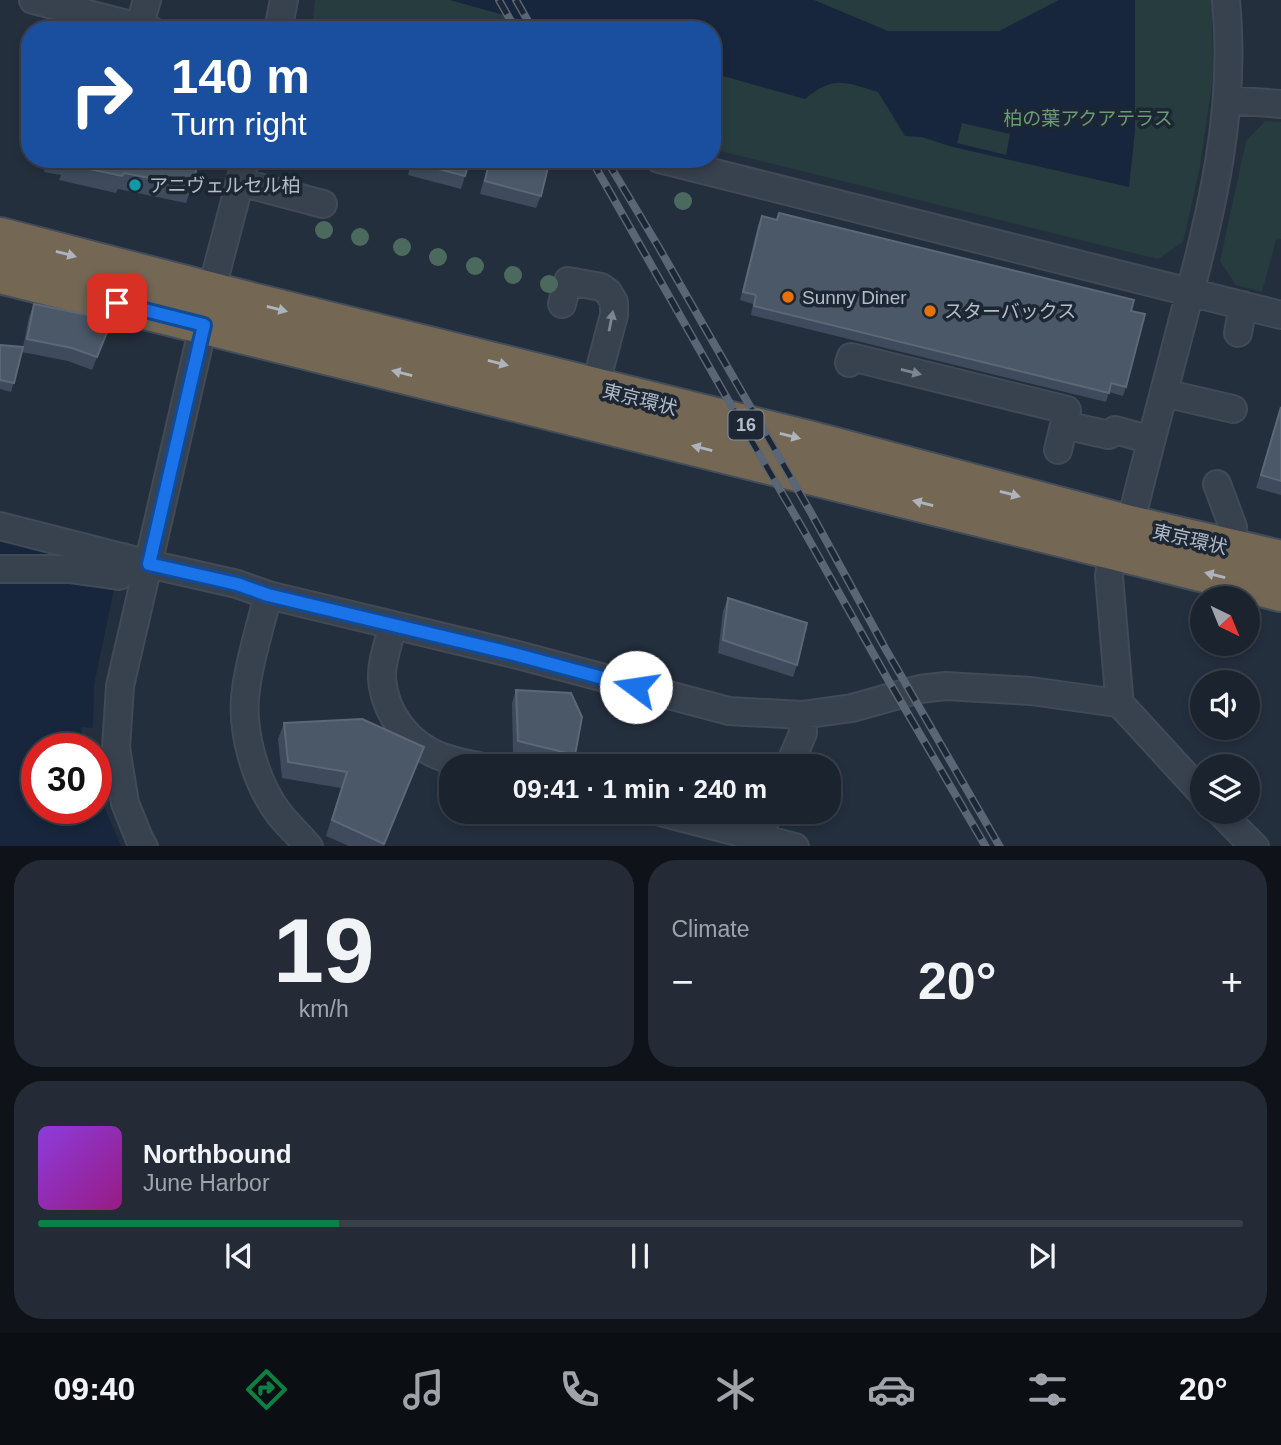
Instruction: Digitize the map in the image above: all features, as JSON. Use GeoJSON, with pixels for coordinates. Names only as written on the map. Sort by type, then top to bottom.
{"type":"FeatureCollection","features":[{"type":"Feature","properties":{"kind":"highway","name":"東京環状"},"geometry":{"type":"LineString","coordinates":[[0,237],[207,309],[529,405],[1121,538],[1230,548],[1281,560]]}},
{"type":"Feature","properties":{"kind":"highway","name":"東京環状"},"geometry":{"type":"LineString","coordinates":[[0,274],[207,309],[595,387],[812,441],[1121,538],[1281,592]]}},
{"type":"Feature","properties":{"kind":"street"},"geometry":{"type":"LineString","coordinates":[[33,0],[117,21]]}},
{"type":"Feature","properties":{"kind":"street"},"geometry":{"type":"LineString","coordinates":[[146,21],[147,0]]}},
{"type":"Feature","properties":{"kind":"street"},"geometry":{"type":"LineString","coordinates":[[280,21],[284,0]]}},
{"type":"Feature","properties":{"kind":"street"},"geometry":{"type":"LineString","coordinates":[[1117,704],[1119,695],[1109,576],[1152,440],[1214,196],[1227,100],[1226,0]]}},
{"type":"Feature","properties":{"kind":"street"},"geometry":{"type":"LineString","coordinates":[[1227,100],[1281,104]]}},
{"type":"Feature","properties":{"kind":"street"},"geometry":{"type":"LineString","coordinates":[[695,168],[1281,315]]}},
{"type":"Feature","properties":{"kind":"street"},"geometry":{"type":"LineString","coordinates":[[144,846],[124,803],[116,748],[120,686],[207,309],[243,171],[323,204]]}},
{"type":"Feature","properties":{"kind":"street"},"geometry":{"type":"LineString","coordinates":[[562,304],[568,281],[601,287],[614,302],[614,315],[595,387]]}},
{"type":"Feature","properties":{"kind":"street"},"geometry":{"type":"LineString","coordinates":[[1238,333],[1243,305]]}},
{"type":"Feature","properties":{"kind":"street"},"geometry":{"type":"LineString","coordinates":[[849,363],[851,357],[1063,428],[1113,422],[1115,430],[1152,440]]}},
{"type":"Feature","properties":{"kind":"street"},"geometry":{"type":"LineString","coordinates":[[1164,393],[1233,409]]}},
{"type":"Feature","properties":{"kind":"street"},"geometry":{"type":"LineString","coordinates":[[1217,484],[1233,527],[1230,548]]}},
{"type":"Feature","properties":{"kind":"street"},"geometry":{"type":"LineString","coordinates":[[0,526],[237,584],[268,595],[514,654],[729,711],[802,715],[852,708],[920,689],[946,686],[1031,691],[1117,704],[1123,707],[1190,780]]}},
{"type":"Feature","properties":{"kind":"street"},"geometry":{"type":"LineString","coordinates":[[0,569],[69,569],[119,576],[123,557]]}},
{"type":"Feature","properties":{"kind":"street"},"geometry":{"type":"LineString","coordinates":[[268,595],[246,690],[246,726],[251,756],[263,788],[280,815],[309,846]]}},
{"type":"Feature","properties":{"kind":"street"},"geometry":{"type":"LineString","coordinates":[[393,625],[383,664],[385,695],[401,729],[439,756]]}},
{"type":"Feature","properties":{"kind":"street"},"geometry":{"type":"LineString","coordinates":[[794,754],[803,733],[802,715]]}},
{"type":"Feature","properties":{"kind":"street"},"geometry":{"type":"LineString","coordinates":[[698,824],[755,842],[795,846]]}},
{"type":"Feature","properties":{"kind":"street"},"geometry":{"type":"LineString","coordinates":[[755,842],[764,824]]}},
{"type":"Feature","properties":{"kind":"street"},"geometry":{"type":"LineString","coordinates":[[1232,824],[1255,846]]}},
{"type":"Feature","properties":{"kind":"green space","name":"柏の葉アクアテラス"},"geometry":{"type":"Polygon","coordinates":[[[315,0],[1212,0],[1213,77],[1200,166],[1183,242],[1158,259],[721,151],[721,21],[313,21],[315,0]]]}},
{"type":"Feature","properties":{"kind":"green space"},"geometry":{"type":"Polygon","coordinates":[[[1265,121],[1281,122],[1281,239],[1276,240],[1262,292],[1236,285],[1220,261],[1246,141],[1265,121]]]}},
{"type":"Feature","properties":{"kind":"water"},"geometry":{"type":"Polygon","coordinates":[[[450,0],[814,0],[888,31],[999,31],[1059,0],[1135,0],[1135,131],[1129,187],[953,147],[922,137],[905,136],[878,92],[848,83],[824,86],[805,99],[721,76],[721,21],[525,21],[450,0]],[[962,123],[957,143],[1006,155],[1010,134],[962,123]]]}},
{"type":"Feature","properties":{"kind":"water"},"geometry":{"type":"Polygon","coordinates":[[[0,539],[69,556],[69,576],[114,589],[94,685],[93,728],[81,727],[82,733],[21,733],[21,824],[111,824],[121,846],[0,846],[0,539]]]}},
{"type":"Feature","properties":{"kind":"building"},"geometry":{"type":"Polygon","coordinates":[[[84,168],[197,168],[192,186],[124,173],[122,176],[84,168]]]}},
{"type":"Feature","properties":{"kind":"building"},"geometry":{"type":"Polygon","coordinates":[[[435,168],[467,168],[465,176],[435,168]]]}},
{"type":"Feature","properties":{"kind":"building"},"geometry":{"type":"Polygon","coordinates":[[[488,168],[548,168],[541,196],[485,181],[488,168]]]}},
{"type":"Feature","properties":{"kind":"building"},"geometry":{"type":"Polygon","coordinates":[[[779,213],[1134,300],[1131,311],[1145,314],[1126,387],[1111,383],[1109,393],[754,306],[756,295],[743,292],[762,216],[777,220],[779,213]]]}},
{"type":"Feature","properties":{"kind":"building"},"geometry":{"type":"Polygon","coordinates":[[[34,304],[112,320],[97,357],[72,348],[27,339],[34,304]]]}},
{"type":"Feature","properties":{"kind":"building"},"geometry":{"type":"Polygon","coordinates":[[[0,345],[23,347],[14,383],[0,380],[0,345]]]}},
{"type":"Feature","properties":{"kind":"building"},"geometry":{"type":"Polygon","coordinates":[[[1281,407],[1281,481],[1261,475],[1281,407]]]}},
{"type":"Feature","properties":{"kind":"building"},"geometry":{"type":"Polygon","coordinates":[[[728,598],[807,623],[797,665],[723,640],[728,598]]]}},
{"type":"Feature","properties":{"kind":"building"},"geometry":{"type":"Polygon","coordinates":[[[516,690],[571,693],[582,717],[575,754],[518,741],[516,690]]]}},
{"type":"Feature","properties":{"kind":"building"},"geometry":{"type":"Polygon","coordinates":[[[362,719],[424,747],[384,844],[332,820],[347,772],[288,762],[284,723],[362,719]]]}},
{"type":"Feature","properties":{"kind":"railway"},"geometry":{"type":"LineString","coordinates":[[499,0],[511,21]]}},
{"type":"Feature","properties":{"kind":"railway"},"geometry":{"type":"LineString","coordinates":[[516,0],[528,21]]}},
{"type":"Feature","properties":{"kind":"railway"},"geometry":{"type":"LineString","coordinates":[[596,168],[985,846]]}},
{"type":"Feature","properties":{"kind":"railway"},"geometry":{"type":"LineString","coordinates":[[611,168],[999,846]]}},
{"type":"Feature","properties":{"kind":"place","name":"アニヴェルセル柏"},"geometry":{"type":"Point","coordinates":[135,185]}},
{"type":"Feature","properties":{"kind":"place","name":"Sunny Diner"},"geometry":{"type":"Point","coordinates":[788,297]}},
{"type":"Feature","properties":{"kind":"place","name":"スターバックス"},"geometry":{"type":"Point","coordinates":[930,311]}},
{"type":"Feature","properties":{"kind":"route"},"geometry":{"type":"LineString","coordinates":[[117,303],[204,325],[149,564],[237,584],[268,595],[514,654],[636,687]]}}]}
